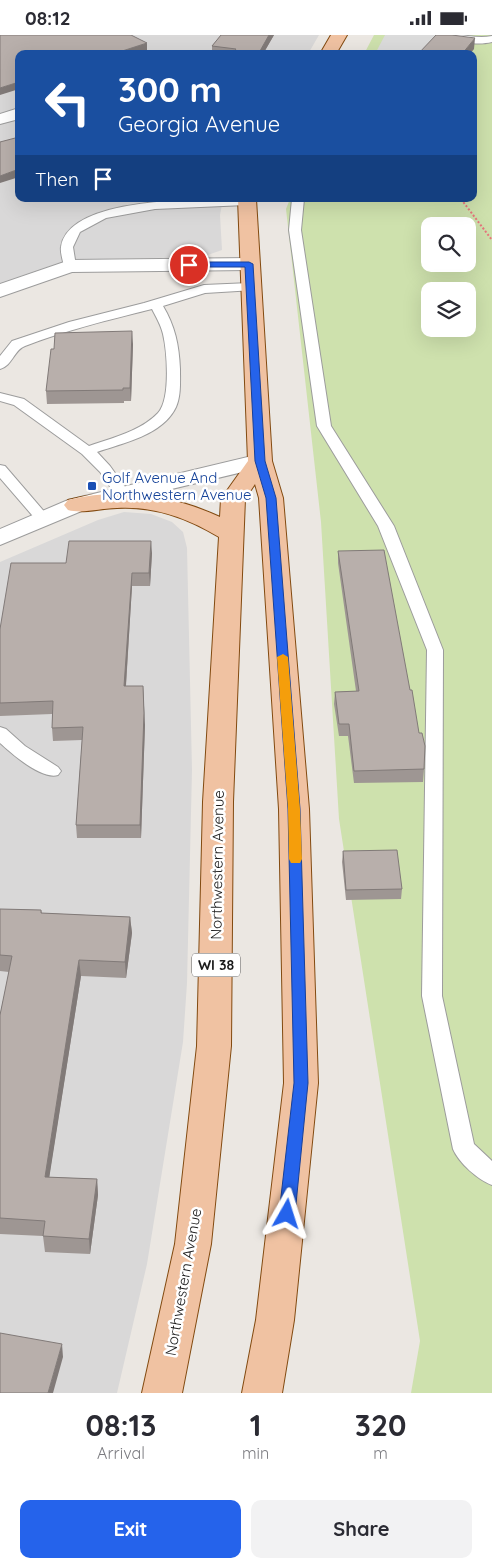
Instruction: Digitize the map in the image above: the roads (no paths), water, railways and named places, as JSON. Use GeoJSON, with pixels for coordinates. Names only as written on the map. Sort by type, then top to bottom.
{"type":"FeatureCollection","features":[{"type":"Feature","properties":{"kind":"main road"},"geometry":{"type":"LineString","coordinates":[[330,50],[339,35]]}},
{"type":"Feature","properties":{"kind":"main road"},"geometry":{"type":"LineString","coordinates":[[246,202],[260,461],[271,498],[294,809],[301,1083],[275,1320],[262,1393]]}},
{"type":"Feature","properties":{"kind":"main road","name":"Northwestern Avenue"},"geometry":{"type":"LineString","coordinates":[[162,1393],[193,1244],[214,1046],[218,802],[232,499],[260,461]]}},
{"type":"Feature","properties":{"kind":"main road"},"geometry":{"type":"LineString","coordinates":[[76,505],[110,499],[156,503],[194,515],[230,533]]}},
{"type":"Feature","properties":{"kind":"street"},"geometry":{"type":"LineString","coordinates":[[0,119],[15,114]]}},
{"type":"Feature","properties":{"kind":"street"},"geometry":{"type":"LineString","coordinates":[[0,291],[70,266],[249,264]]}},
{"type":"Feature","properties":{"kind":"street"},"geometry":{"type":"LineString","coordinates":[[0,537],[76,505],[260,461]]}},
{"type":"Feature","properties":{"kind":"lane"},"geometry":{"type":"LineString","coordinates":[[459,35],[466,39],[480,41],[492,39]]}},
{"type":"Feature","properties":{"kind":"lane"},"geometry":{"type":"LineString","coordinates":[[70,266],[67,247],[75,229],[102,215],[155,205],[210,202]]}},
{"type":"Feature","properties":{"kind":"lane"},"geometry":{"type":"LineString","coordinates":[[298,202],[295,230],[324,426],[386,526],[435,650],[432,996],[464,1149],[492,1175]]}},
{"type":"Feature","properties":{"kind":"lane"},"geometry":{"type":"LineString","coordinates":[[0,365],[17,344],[74,325],[156,304],[204,289],[250,287]]}},
{"type":"Feature","properties":{"kind":"lane"},"geometry":{"type":"LineString","coordinates":[[87,451],[138,432],[155,422],[168,408],[173,385],[172,343],[169,328],[156,304]]}},
{"type":"Feature","properties":{"kind":"lane"},"geometry":{"type":"LineString","coordinates":[[0,397],[18,402],[87,451],[105,469],[122,494]]}},
{"type":"Feature","properties":{"kind":"lane"},"geometry":{"type":"LineString","coordinates":[[0,469],[43,519]]}},
{"type":"Feature","properties":{"kind":"lane"},"geometry":{"type":"LineString","coordinates":[[0,733],[20,750],[52,771]]}},
{"type":"Feature","properties":{"kind":"place","name":"Golf Avenue And Northwestern Avenue"},"geometry":{"type":"Point","coordinates":[92,486]}}]}
